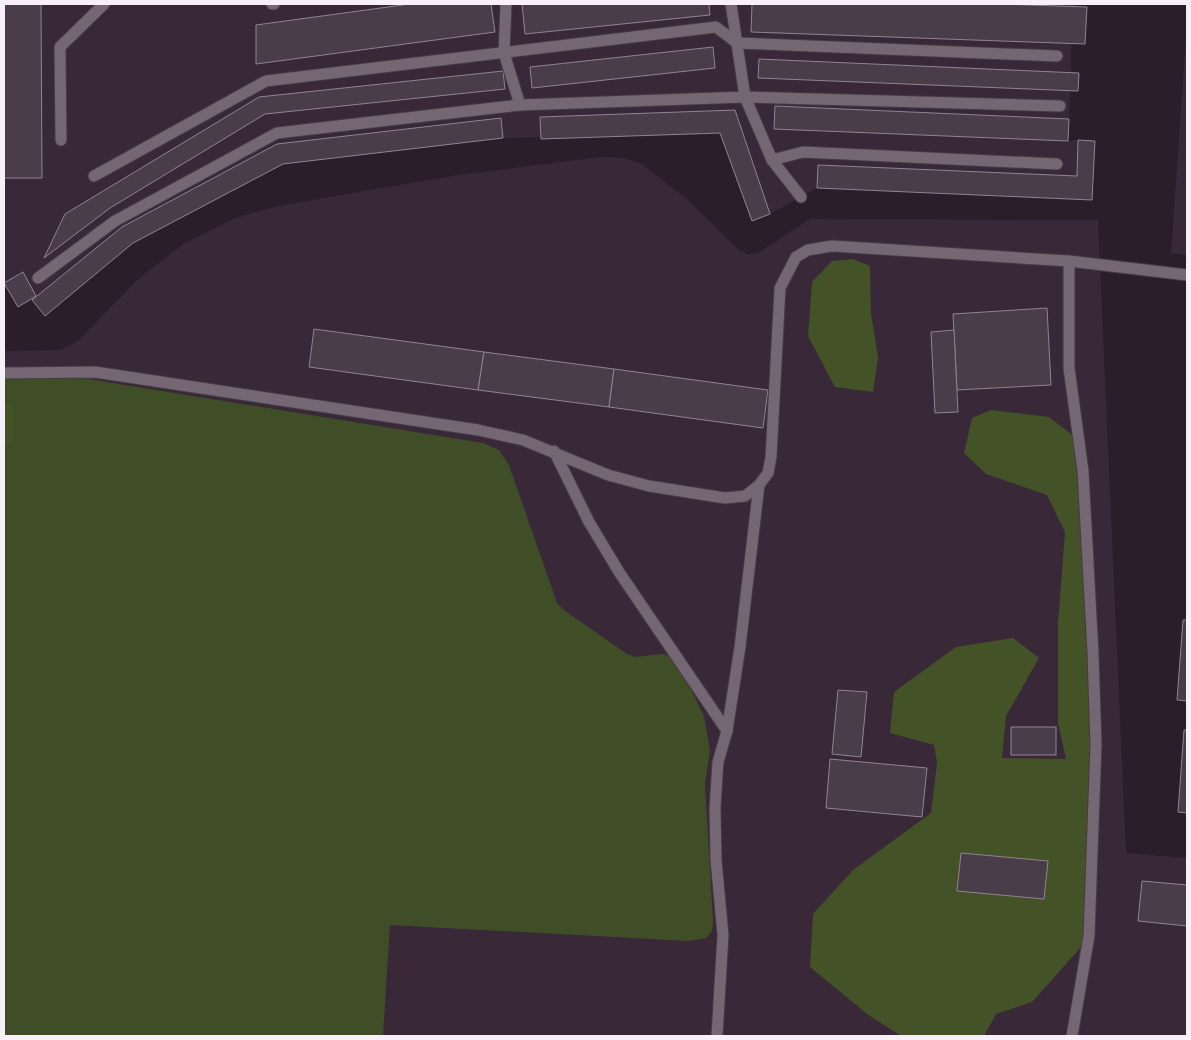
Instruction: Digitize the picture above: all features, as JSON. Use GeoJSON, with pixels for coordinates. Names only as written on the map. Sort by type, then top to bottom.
{"type":"FeatureCollection","features":[{"type":"Feature","properties":{"kind":"lane"},"geometry":{"type":"LineString","coordinates":[[61,140],[60,47],[104,4]]}},
{"type":"Feature","properties":{"kind":"lane"},"geometry":{"type":"LineString","coordinates":[[506,4],[504,53],[520,105]]}},
{"type":"Feature","properties":{"kind":"lane"},"geometry":{"type":"LineString","coordinates":[[731,4],[745,97],[772,160],[801,197]]}},
{"type":"Feature","properties":{"kind":"lane"},"geometry":{"type":"LineString","coordinates":[[94,176],[266,82],[716,27],[737,43],[1057,56]]}},
{"type":"Feature","properties":{"kind":"lane"},"geometry":{"type":"LineString","coordinates":[[38,278],[115,221],[277,132],[520,105],[745,97],[1060,106]]}},
{"type":"Feature","properties":{"kind":"lane"},"geometry":{"type":"LineString","coordinates":[[772,160],[803,152],[1057,164]]}},
{"type":"Feature","properties":{"kind":"lane"},"geometry":{"type":"LineString","coordinates":[[4,373],[96,372],[478,430],[523,440],[554,451],[608,475],[668,490],[725,498],[745,496],[759,485],[768,473],[771,457],[780,288],[796,257],[808,250],[832,246],[1069,261],[1187,275]]}},
{"type":"Feature","properties":{"kind":"lane"},"geometry":{"type":"LineString","coordinates":[[1069,261],[1069,368],[1082,471],[1094,653],[1096,745],[1089,936],[1072,1036]]}},
{"type":"Feature","properties":{"kind":"lane"},"geometry":{"type":"LineString","coordinates":[[554,451],[589,522],[619,572],[727,731]]}},
{"type":"Feature","properties":{"kind":"lane"},"geometry":{"type":"LineString","coordinates":[[717,1036],[723,935],[716,860],[715,808],[718,762],[727,731],[740,647],[759,485]]}},
{"type":"Feature","properties":{"kind":"shaded area"},"geometry":{"type":"Polygon","coordinates":[[[4,4],[1076,4],[1076,7],[1087,7],[1085,44],[1071,44],[1071,72],[1079,73],[1078,91],[1070,92],[1068,141],[1078,140],[1092,200],[817,188],[770,214],[752,221],[720,133],[503,138],[283,164],[133,243],[45,316],[32,300],[18,307],[4,282],[4,4]]]}},
{"type":"Feature","properties":{"kind":"shaded area"},"geometry":{"type":"Polygon","coordinates":[[[1187,22],[1187,255],[1171,253],[1187,22]]]}},
{"type":"Feature","properties":{"kind":"shaded area"},"geometry":{"type":"Polygon","coordinates":[[[600,157],[624,158],[642,164],[688,200],[739,250],[749,255],[758,253],[810,219],[1098,220],[1126,853],[1187,858],[1187,1036],[4,1036],[4,351],[60,350],[78,341],[138,279],[183,244],[233,219],[289,204],[458,175],[600,157]]]}},
{"type":"Feature","properties":{"kind":"green space"},"geometry":{"type":"Polygon","coordinates":[[[853,259],[870,266],[871,314],[878,357],[873,392],[835,387],[808,336],[812,282],[832,261],[853,259]]]}},
{"type":"Feature","properties":{"kind":"green space"},"geometry":{"type":"Polygon","coordinates":[[[76,377],[483,443],[499,450],[509,465],[557,603],[564,610],[627,654],[636,657],[663,654],[671,657],[679,665],[704,716],[710,750],[705,784],[713,921],[712,931],[706,938],[689,941],[390,925],[383,1036],[4,1036],[4,378],[76,377]]]}},
{"type":"Feature","properties":{"kind":"green space"},"geometry":{"type":"Polygon","coordinates":[[[4,402],[13,404],[13,440],[4,446],[4,402]]]}},
{"type":"Feature","properties":{"kind":"green space"},"geometry":{"type":"Polygon","coordinates":[[[991,410],[1049,417],[1085,445],[1091,510],[1092,854],[1083,945],[1032,1002],[996,1014],[984,1036],[901,1036],[867,1014],[810,967],[813,914],[853,870],[931,813],[937,763],[934,745],[890,733],[894,692],[956,647],[1013,638],[1039,658],[1006,716],[1002,758],[1066,759],[1058,723],[1058,624],[1065,532],[1047,495],[986,474],[964,453],[972,418],[991,410]]]}},
{"type":"Feature","properties":{"kind":"building"},"geometry":{"type":"Polygon","coordinates":[[[4,4],[41,4],[42,178],[4,178],[4,4]]]}},
{"type":"Feature","properties":{"kind":"building"},"geometry":{"type":"Polygon","coordinates":[[[410,4],[491,4],[495,32],[256,64],[256,25],[410,4]]]}},
{"type":"Feature","properties":{"kind":"building"},"geometry":{"type":"Polygon","coordinates":[[[522,4],[709,4],[710,15],[525,34],[522,4]]]}},
{"type":"Feature","properties":{"kind":"building"},"geometry":{"type":"Polygon","coordinates":[[[752,4],[1000,4],[1087,7],[1085,44],[751,32],[752,4]]]}},
{"type":"Feature","properties":{"kind":"building"},"geometry":{"type":"Polygon","coordinates":[[[713,47],[715,68],[532,88],[530,67],[713,47]]]}},
{"type":"Feature","properties":{"kind":"building"},"geometry":{"type":"Polygon","coordinates":[[[759,59],[1079,73],[1078,91],[758,78],[759,59]]]}},
{"type":"Feature","properties":{"kind":"building"},"geometry":{"type":"Polygon","coordinates":[[[503,71],[505,89],[265,114],[110,208],[44,258],[65,214],[259,97],[503,71]]]}},
{"type":"Feature","properties":{"kind":"building"},"geometry":{"type":"Polygon","coordinates":[[[775,106],[1069,119],[1068,141],[774,129],[775,106]]]}},
{"type":"Feature","properties":{"kind":"building"},"geometry":{"type":"Polygon","coordinates":[[[735,110],[770,214],[752,221],[720,133],[541,139],[540,117],[735,110]]]}},
{"type":"Feature","properties":{"kind":"building"},"geometry":{"type":"Polygon","coordinates":[[[501,118],[503,138],[283,164],[133,243],[45,316],[32,300],[122,227],[277,144],[501,118]]]}},
{"type":"Feature","properties":{"kind":"building"},"geometry":{"type":"Polygon","coordinates":[[[1078,140],[1095,141],[1092,200],[817,188],[818,165],[1077,176],[1078,140]]]}},
{"type":"Feature","properties":{"kind":"building"},"geometry":{"type":"Polygon","coordinates":[[[23,272],[36,296],[18,307],[4,283],[23,272]]]}},
{"type":"Feature","properties":{"kind":"building"},"geometry":{"type":"Polygon","coordinates":[[[1047,308],[1051,385],[957,390],[953,314],[1047,308]]]}},
{"type":"Feature","properties":{"kind":"building"},"geometry":{"type":"Polygon","coordinates":[[[314,329],[484,352],[478,390],[309,367],[314,329]]]}},
{"type":"Feature","properties":{"kind":"building"},"geometry":{"type":"Polygon","coordinates":[[[954,330],[958,412],[935,413],[931,332],[954,330]]]}},
{"type":"Feature","properties":{"kind":"building"},"geometry":{"type":"Polygon","coordinates":[[[484,352],[614,369],[609,407],[478,390],[484,352]]]}},
{"type":"Feature","properties":{"kind":"building"},"geometry":{"type":"Polygon","coordinates":[[[614,369],[768,390],[763,428],[609,407],[614,369]]]}},
{"type":"Feature","properties":{"kind":"building"},"geometry":{"type":"Polygon","coordinates":[[[1183,620],[1187,620],[1187,701],[1177,700],[1183,620]]]}},
{"type":"Feature","properties":{"kind":"building"},"geometry":{"type":"Polygon","coordinates":[[[838,690],[867,692],[861,757],[832,754],[838,690]]]}},
{"type":"Feature","properties":{"kind":"building"},"geometry":{"type":"Polygon","coordinates":[[[1011,727],[1056,727],[1056,755],[1011,755],[1011,727]]]}},
{"type":"Feature","properties":{"kind":"building"},"geometry":{"type":"Polygon","coordinates":[[[1184,730],[1187,730],[1187,813],[1178,812],[1184,730]]]}},
{"type":"Feature","properties":{"kind":"building"},"geometry":{"type":"Polygon","coordinates":[[[830,759],[927,768],[922,817],[826,808],[830,759]]]}},
{"type":"Feature","properties":{"kind":"building"},"geometry":{"type":"Polygon","coordinates":[[[961,853],[1048,861],[1044,899],[957,891],[961,853]]]}},
{"type":"Feature","properties":{"kind":"building"},"geometry":{"type":"Polygon","coordinates":[[[1142,881],[1187,885],[1187,926],[1138,921],[1142,881]]]}}]}
